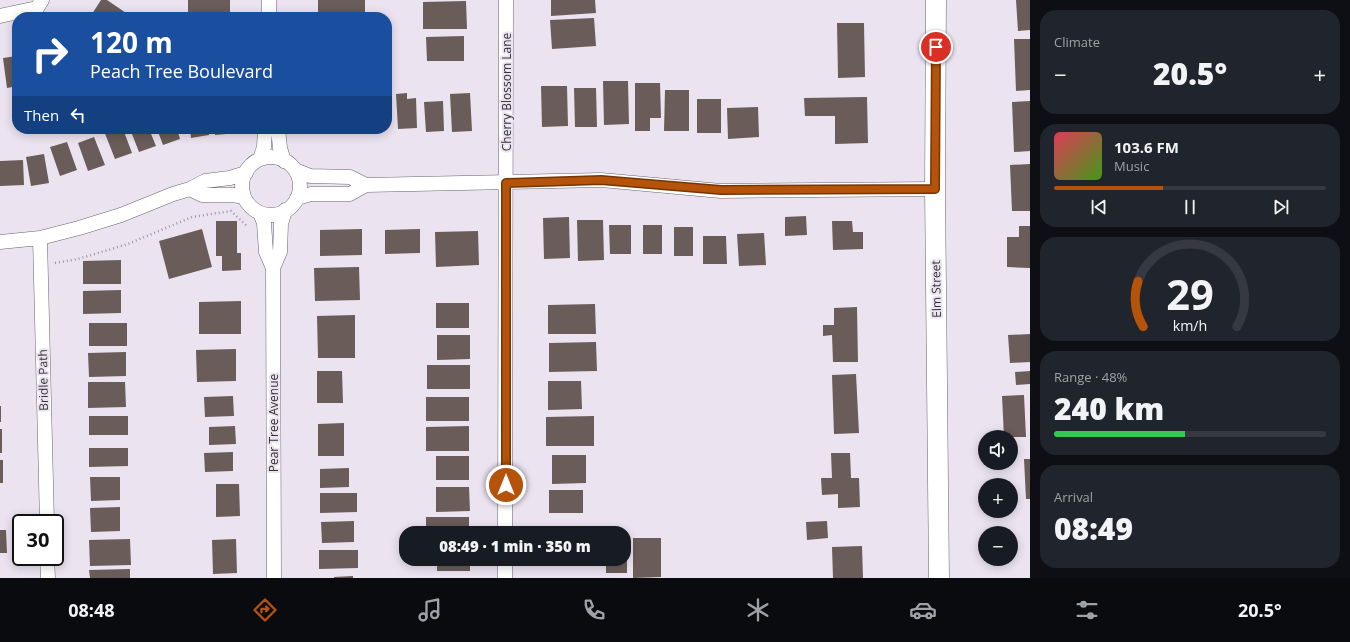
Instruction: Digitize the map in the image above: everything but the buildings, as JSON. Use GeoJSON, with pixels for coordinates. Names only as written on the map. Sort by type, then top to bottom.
{"type":"FeatureCollection","features":[{"type":"Feature","properties":{"kind":"main road","name":"Elm Street"},"geometry":{"type":"LineString","coordinates":[[936,0],[935,189],[939,578]]}},
{"type":"Feature","properties":{"kind":"street"},"geometry":{"type":"LineString","coordinates":[[18,12],[37,8],[42,0]]}},
{"type":"Feature","properties":{"kind":"street"},"geometry":{"type":"LineString","coordinates":[[269,0],[269,12]]}},
{"type":"Feature","properties":{"kind":"street","name":"Cherry Blossom Lane"},"geometry":{"type":"LineString","coordinates":[[506,0],[506,526]]}},
{"type":"Feature","properties":{"kind":"street"},"geometry":{"type":"LineString","coordinates":[[0,16],[12,13]]}},
{"type":"Feature","properties":{"kind":"street"},"geometry":{"type":"LineString","coordinates":[[260,159],[264,147],[265,134]]}},
{"type":"Feature","properties":{"kind":"street"},"geometry":{"type":"LineString","coordinates":[[279,134],[280,148],[289,165],[298,177],[300,189],[297,198],[290,208],[279,214],[270,215],[260,213],[250,206],[244,197],[242,188],[243,178],[249,168],[260,159],[268,158],[278,158],[289,165],[310,176],[350,177],[366,185],[601,180],[721,190],[935,189]]}},
{"type":"Feature","properties":{"kind":"street"},"geometry":{"type":"LineString","coordinates":[[0,242],[40,238],[79,228],[121,215],[173,194],[190,190],[205,181],[230,178],[246,173]]}},
{"type":"Feature","properties":{"kind":"street"},"geometry":{"type":"LineString","coordinates":[[297,198],[310,194],[350,194],[366,185]]}},
{"type":"Feature","properties":{"kind":"street"},"geometry":{"type":"LineString","coordinates":[[190,190],[202,195],[233,195],[244,197]]}},
{"type":"Feature","properties":{"kind":"street","name":"Pear Tree Avenue"},"geometry":{"type":"LineString","coordinates":[[273,268],[280,252],[281,224],[286,210]]}},
{"type":"Feature","properties":{"kind":"street","name":"Pear Tree Avenue"},"geometry":{"type":"LineString","coordinates":[[260,213],[264,223],[266,252],[273,268],[274,578]]}},
{"type":"Feature","properties":{"kind":"street","name":"Bridle Path"},"geometry":{"type":"LineString","coordinates":[[40,238],[47,514]]}},
{"type":"Feature","properties":{"kind":"street"},"geometry":{"type":"LineString","coordinates":[[47,566],[48,578]]}},
{"type":"Feature","properties":{"kind":"street"},"geometry":{"type":"LineString","coordinates":[[505,566],[505,578]]}},
{"type":"Feature","properties":{"kind":"path"},"geometry":{"type":"LineString","coordinates":[[41,266],[78,259],[128,244],[192,217],[231,212],[252,230]]}},
{"type":"Feature","properties":{"kind":"route"},"geometry":{"type":"LineString","coordinates":[[506,485],[506,183],[601,180],[721,190],[935,189],[936,47]]}}]}
